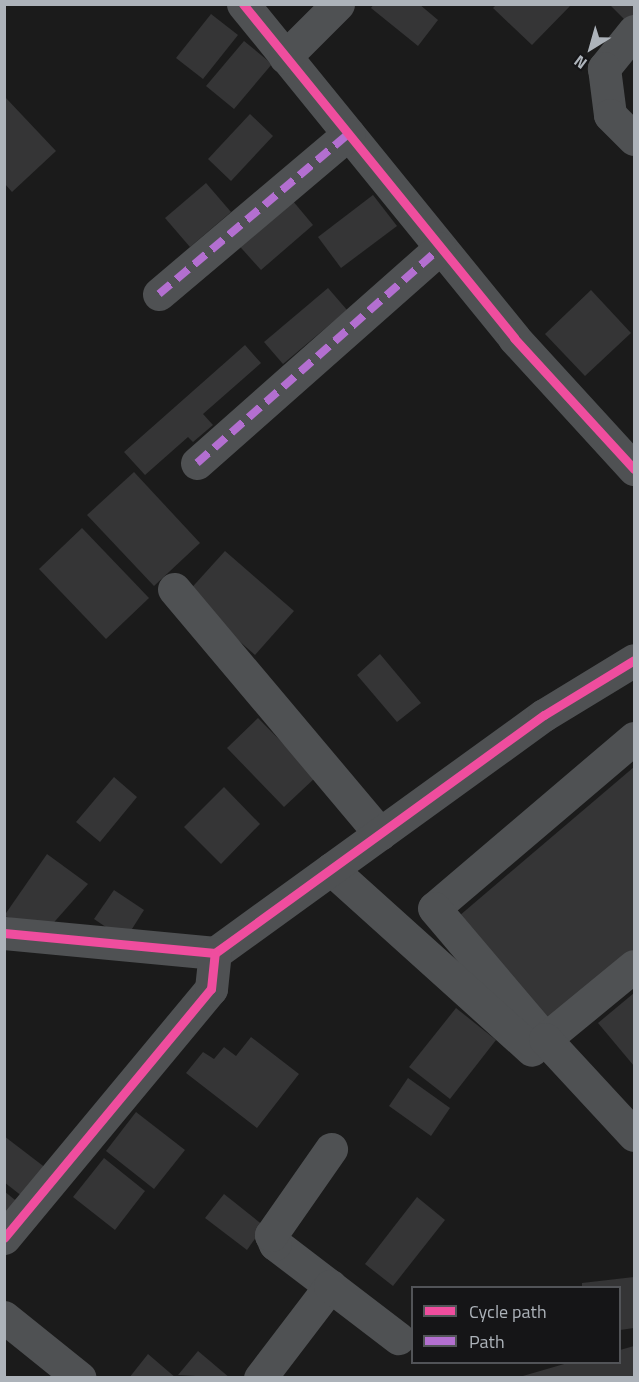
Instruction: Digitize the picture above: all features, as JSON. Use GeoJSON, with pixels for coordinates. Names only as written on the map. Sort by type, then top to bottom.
{"type":"FeatureCollection","features":[{"type":"Feature","properties":{"kind":"street"},"geometry":{"type":"LineString","coordinates":[[243,4],[514,338],[634,469]]}},
{"type":"Feature","properties":{"kind":"street"},"geometry":{"type":"LineString","coordinates":[[285,57],[338,4]]}},
{"type":"Feature","properties":{"kind":"street"},"geometry":{"type":"LineString","coordinates":[[634,31],[604,68],[610,115],[634,139]]}},
{"type":"Feature","properties":{"kind":"street"},"geometry":{"type":"LineString","coordinates":[[159,294],[348,134]]}},
{"type":"Feature","properties":{"kind":"street"},"geometry":{"type":"LineString","coordinates":[[197,463],[440,248]]}},
{"type":"Feature","properties":{"kind":"street"},"geometry":{"type":"LineString","coordinates":[[174,589],[380,834]]}},
{"type":"Feature","properties":{"kind":"street"},"geometry":{"type":"LineString","coordinates":[[4,933],[215,953],[544,715],[634,660]]}},
{"type":"Feature","properties":{"kind":"street"},"geometry":{"type":"LineString","coordinates":[[544,1048],[434,908],[634,738]]}},
{"type":"Feature","properties":{"kind":"street"},"geometry":{"type":"LineString","coordinates":[[330,869],[544,1048],[634,1135]]}},
{"type":"Feature","properties":{"kind":"street"},"geometry":{"type":"LineString","coordinates":[[4,1238],[211,989],[215,953]]}},
{"type":"Feature","properties":{"kind":"street"},"geometry":{"type":"LineString","coordinates":[[544,1048],[634,966]]}},
{"type":"Feature","properties":{"kind":"street"},"geometry":{"type":"LineString","coordinates":[[331,1149],[271,1235],[275,1244],[398,1338]]}},
{"type":"Feature","properties":{"kind":"street"},"geometry":{"type":"LineString","coordinates":[[260,1377],[330,1286]]}},
{"type":"Feature","properties":{"kind":"street"},"geometry":{"type":"LineString","coordinates":[[4,1317],[80,1377]]}},
{"type":"Feature","properties":{"kind":"building"},"geometry":{"type":"Polygon","coordinates":[[[374,4],[419,4],[438,20],[418,46],[371,8],[374,4]]]}},
{"type":"Feature","properties":{"kind":"building"},"geometry":{"type":"Polygon","coordinates":[[[497,4],[572,4],[532,45],[493,8],[497,4]]]}},
{"type":"Feature","properties":{"kind":"building"},"geometry":{"type":"Polygon","coordinates":[[[610,5],[634,5],[634,20],[630,25],[610,5]]]}},
{"type":"Feature","properties":{"kind":"building"},"geometry":{"type":"Polygon","coordinates":[[[211,14],[238,35],[203,79],[176,58],[211,14]]]}},
{"type":"Feature","properties":{"kind":"building"},"geometry":{"type":"Polygon","coordinates":[[[244,41],[272,64],[234,109],[206,86],[244,41]]]}},
{"type":"Feature","properties":{"kind":"building"},"geometry":{"type":"Polygon","coordinates":[[[5,97],[56,151],[12,192],[5,184],[5,97]]]}},
{"type":"Feature","properties":{"kind":"building"},"geometry":{"type":"Polygon","coordinates":[[[250,114],[273,136],[231,181],[208,159],[250,114]]]}},
{"type":"Feature","properties":{"kind":"building"},"geometry":{"type":"Polygon","coordinates":[[[206,183],[231,212],[190,247],[165,218],[206,183]]]}},
{"type":"Feature","properties":{"kind":"building"},"geometry":{"type":"Polygon","coordinates":[[[287,194],[313,225],[261,270],[234,240],[287,194]]]}},
{"type":"Feature","properties":{"kind":"building"},"geometry":{"type":"Polygon","coordinates":[[[373,195],[397,226],[341,268],[318,237],[373,195]]]}},
{"type":"Feature","properties":{"kind":"building"},"geometry":{"type":"Polygon","coordinates":[[[328,288],[347,310],[283,364],[264,342],[328,288]]]}},
{"type":"Feature","properties":{"kind":"building"},"geometry":{"type":"Polygon","coordinates":[[[591,290],[631,333],[585,376],[545,334],[591,290]]]}},
{"type":"Feature","properties":{"kind":"building"},"geometry":{"type":"Polygon","coordinates":[[[245,345],[261,363],[203,414],[213,425],[193,442],[188,437],[145,475],[124,452],[245,345]]]}},
{"type":"Feature","properties":{"kind":"building"},"geometry":{"type":"Polygon","coordinates":[[[134,472],[200,543],[154,586],[87,515],[134,472]]]}},
{"type":"Feature","properties":{"kind":"building"},"geometry":{"type":"Polygon","coordinates":[[[82,528],[149,598],[106,639],[39,569],[82,528]]]}},
{"type":"Feature","properties":{"kind":"building"},"geometry":{"type":"Polygon","coordinates":[[[225,551],[294,611],[255,655],[186,594],[225,551]]]}},
{"type":"Feature","properties":{"kind":"building"},"geometry":{"type":"Polygon","coordinates":[[[380,654],[421,703],[397,722],[357,675],[380,654]]]}},
{"type":"Feature","properties":{"kind":"building"},"geometry":{"type":"Polygon","coordinates":[[[258,718],[316,777],[284,807],[227,748],[258,718]]]}},
{"type":"Feature","properties":{"kind":"building"},"geometry":{"type":"Polygon","coordinates":[[[634,767],[634,949],[542,1027],[452,922],[634,767]]]}},
{"type":"Feature","properties":{"kind":"building"},"geometry":{"type":"Polygon","coordinates":[[[114,777],[137,797],[100,842],[76,822],[114,777]]]}},
{"type":"Feature","properties":{"kind":"building"},"geometry":{"type":"Polygon","coordinates":[[[224,787],[260,824],[221,864],[184,827],[224,787]]]}},
{"type":"Feature","properties":{"kind":"building"},"geometry":{"type":"Polygon","coordinates":[[[47,854],[88,884],[48,929],[4,916],[47,854]]]}},
{"type":"Feature","properties":{"kind":"building"},"geometry":{"type":"Polygon","coordinates":[[[114,890],[144,910],[125,940],[94,919],[114,890]]]}},
{"type":"Feature","properties":{"kind":"building"},"geometry":{"type":"Polygon","coordinates":[[[634,993],[634,1066],[598,1023],[634,993]]]}},
{"type":"Feature","properties":{"kind":"building"},"geometry":{"type":"Polygon","coordinates":[[[456,1008],[496,1040],[450,1099],[409,1067],[456,1008]]]}},
{"type":"Feature","properties":{"kind":"building"},"geometry":{"type":"Polygon","coordinates":[[[251,1037],[299,1074],[257,1128],[186,1073],[203,1052],[214,1059],[224,1047],[236,1056],[251,1037]]]}},
{"type":"Feature","properties":{"kind":"building"},"geometry":{"type":"Polygon","coordinates":[[[408,1078],[450,1108],[431,1136],[389,1106],[408,1078]]]}},
{"type":"Feature","properties":{"kind":"building"},"geometry":{"type":"Polygon","coordinates":[[[136,1112],[185,1150],[154,1189],[106,1151],[136,1112]]]}},
{"type":"Feature","properties":{"kind":"building"},"geometry":{"type":"Polygon","coordinates":[[[4,1136],[55,1175],[32,1204],[4,1182],[4,1136]]]}},
{"type":"Feature","properties":{"kind":"building"},"geometry":{"type":"Polygon","coordinates":[[[104,1158],[145,1191],[115,1230],[73,1197],[104,1158]]]}},
{"type":"Feature","properties":{"kind":"building"},"geometry":{"type":"Polygon","coordinates":[[[4,1191],[20,1204],[4,1222],[4,1191]]]}},
{"type":"Feature","properties":{"kind":"building"},"geometry":{"type":"Polygon","coordinates":[[[224,1194],[264,1226],[247,1250],[205,1218],[224,1194]]]}},
{"type":"Feature","properties":{"kind":"building"},"geometry":{"type":"Polygon","coordinates":[[[417,1197],[445,1220],[393,1286],[365,1264],[417,1197]]]}},
{"type":"Feature","properties":{"kind":"building"},"geometry":{"type":"Polygon","coordinates":[[[634,1277],[634,1328],[621,1330],[621,1286],[582,1286],[582,1283],[634,1277]]]}},
{"type":"Feature","properties":{"kind":"building"},"geometry":{"type":"Polygon","coordinates":[[[634,1346],[634,1378],[516,1378],[564,1364],[621,1364],[621,1350],[634,1346]]]}},
{"type":"Feature","properties":{"kind":"building"},"geometry":{"type":"Polygon","coordinates":[[[198,1351],[230,1378],[178,1375],[198,1351]]]}},
{"type":"Feature","properties":{"kind":"building"},"geometry":{"type":"Polygon","coordinates":[[[148,1354],[176,1378],[129,1378],[148,1354]]]}},
{"type":"Feature","properties":{"kind":"marked path"},"geometry":{"type":"LineString","coordinates":[[159,294],[348,134]]}},
{"type":"Feature","properties":{"kind":"marked path"},"geometry":{"type":"LineString","coordinates":[[197,463],[440,248]]}},
{"type":"Feature","properties":{"kind":"cycle path"},"geometry":{"type":"LineString","coordinates":[[243,4],[514,338],[634,469]]}},
{"type":"Feature","properties":{"kind":"cycle path"},"geometry":{"type":"LineString","coordinates":[[4,933],[215,953],[544,715],[634,660]]}},
{"type":"Feature","properties":{"kind":"cycle path"},"geometry":{"type":"LineString","coordinates":[[4,1238],[211,989],[215,953]]}}]}
